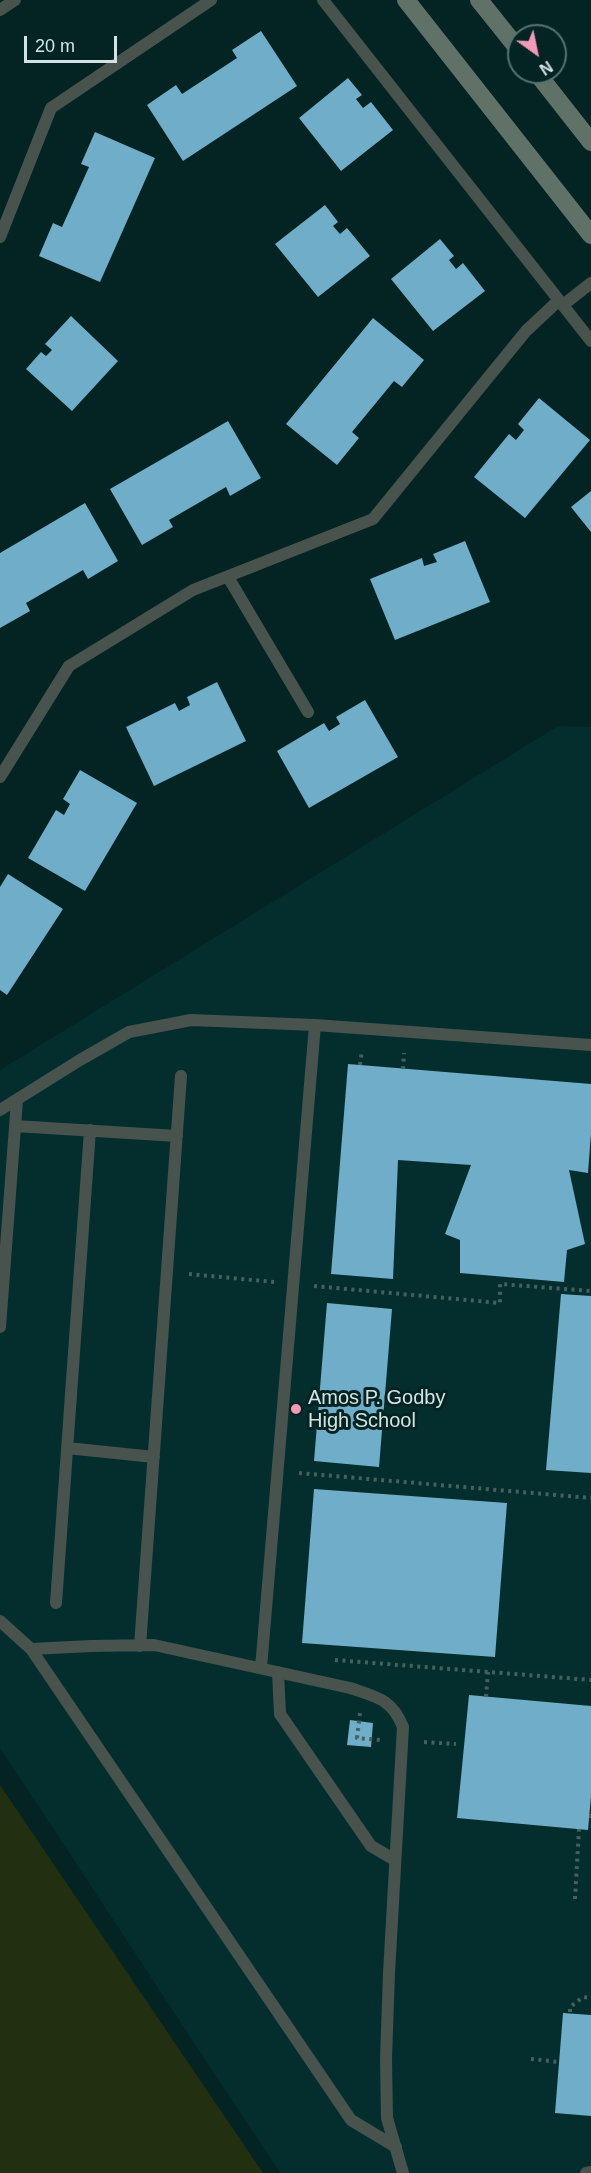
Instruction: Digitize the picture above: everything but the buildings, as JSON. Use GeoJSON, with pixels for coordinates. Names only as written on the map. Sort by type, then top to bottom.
{"type":"FeatureCollection","features":[{"type":"Feature","properties":{"kind":"main road"},"geometry":{"type":"LineString","coordinates":[[406,0],[588,224]]}},
{"type":"Feature","properties":{"kind":"main road"},"geometry":{"type":"LineString","coordinates":[[479,0],[507,36]]}},
{"type":"Feature","properties":{"kind":"main road"},"geometry":{"type":"LineString","coordinates":[[545,84],[591,142]]}},
{"type":"Feature","properties":{"kind":"lane"},"geometry":{"type":"LineString","coordinates":[[0,10],[15,0]]}},
{"type":"Feature","properties":{"kind":"lane"},"geometry":{"type":"LineString","coordinates":[[0,237],[51,108],[211,0]]}},
{"type":"Feature","properties":{"kind":"lane"},"geometry":{"type":"LineString","coordinates":[[323,0],[591,341]]}},
{"type":"Feature","properties":{"kind":"lane"},"geometry":{"type":"LineString","coordinates":[[0,777],[69,666],[193,590],[373,519],[526,331],[591,283]]}},
{"type":"Feature","properties":{"kind":"lane"},"geometry":{"type":"LineString","coordinates":[[228,577],[308,712]]}},
{"type":"Feature","properties":{"kind":"lane"},"geometry":{"type":"LineString","coordinates":[[0,1110],[129,1032],[191,1020],[315,1025],[591,1045]]}},
{"type":"Feature","properties":{"kind":"lane"},"geometry":{"type":"LineString","coordinates":[[261,1668],[315,1025]]}},
{"type":"Feature","properties":{"kind":"lane"},"geometry":{"type":"LineString","coordinates":[[140,1646],[181,1076]]}},
{"type":"Feature","properties":{"kind":"lane"},"geometry":{"type":"LineString","coordinates":[[0,1327],[17,1100]]}},
{"type":"Feature","properties":{"kind":"lane"},"geometry":{"type":"LineString","coordinates":[[15,1126],[177,1136]]}},
{"type":"Feature","properties":{"kind":"lane"},"geometry":{"type":"LineString","coordinates":[[56,1603],[90,1130]]}},
{"type":"Feature","properties":{"kind":"lane"},"geometry":{"type":"LineString","coordinates":[[67,1448],[154,1457]]}},
{"type":"Feature","properties":{"kind":"lane"},"geometry":{"type":"LineString","coordinates":[[0,1620],[31,1649],[351,2120],[396,2147]]}},
{"type":"Feature","properties":{"kind":"lane"},"geometry":{"type":"LineString","coordinates":[[31,1649],[154,1645],[350,1688],[380,1698],[397,1712],[403,1727],[386,2059],[387,2118],[403,2173]]}},
{"type":"Feature","properties":{"kind":"lane"},"geometry":{"type":"LineString","coordinates":[[278,1672],[280,1714],[370,1846],[395,1860]]}},
{"type":"Feature","properties":{"kind":"lane"},"geometry":{"type":"LineString","coordinates":[[586,2173],[591,2172]]}},
{"type":"Feature","properties":{"kind":"path"},"geometry":{"type":"LineString","coordinates":[[353,1049],[373,1051]]}},
{"type":"Feature","properties":{"kind":"path"},"geometry":{"type":"LineString","coordinates":[[360,1065],[362,1050]]}},
{"type":"Feature","properties":{"kind":"path"},"geometry":{"type":"LineString","coordinates":[[394,1052],[416,1054]]}},
{"type":"Feature","properties":{"kind":"path"},"geometry":{"type":"LineString","coordinates":[[403,1069],[404,1053]]}},
{"type":"Feature","properties":{"kind":"path"},"geometry":{"type":"LineString","coordinates":[[167,1272],[500,1303],[501,1284],[591,1291]]}},
{"type":"Feature","properties":{"kind":"path"},"geometry":{"type":"LineString","coordinates":[[313,1286],[314,1274]]}},
{"type":"Feature","properties":{"kind":"path"},"geometry":{"type":"LineString","coordinates":[[298,1485],[300,1461]]}},
{"type":"Feature","properties":{"kind":"path"},"geometry":{"type":"LineString","coordinates":[[299,1473],[591,1498]]}},
{"type":"Feature","properties":{"kind":"path"},"geometry":{"type":"LineString","coordinates":[[330,1660],[591,1680]]}},
{"type":"Feature","properties":{"kind":"path"},"geometry":{"type":"LineString","coordinates":[[486,1697],[488,1672]]}},
{"type":"Feature","properties":{"kind":"path"},"geometry":{"type":"LineString","coordinates":[[576,1899],[579,1829]]}},
{"type":"Feature","properties":{"kind":"path"},"geometry":{"type":"LineString","coordinates":[[570,2012],[570,2007],[583,1997],[591,1998]]}},
{"type":"Feature","properties":{"kind":"path"},"geometry":{"type":"LineString","coordinates":[[531,2059],[559,2062]]}},
{"type":"Feature","properties":{"kind":"shaded area","name":"Amos P. Godby High School"},"geometry":{"type":"Polygon","coordinates":[[[558,726],[591,727],[591,2173],[280,2173],[0,1748],[0,1070],[558,726]]]}},
{"type":"Feature","properties":{"kind":"green space"},"geometry":{"type":"Polygon","coordinates":[[[0,1785],[263,2173],[0,2173],[0,1785]]]}},
{"type":"Feature","properties":{"kind":"place","name":"Amos P. Godby High School"},"geometry":{"type":"Point","coordinates":[296,1409]}}]}
